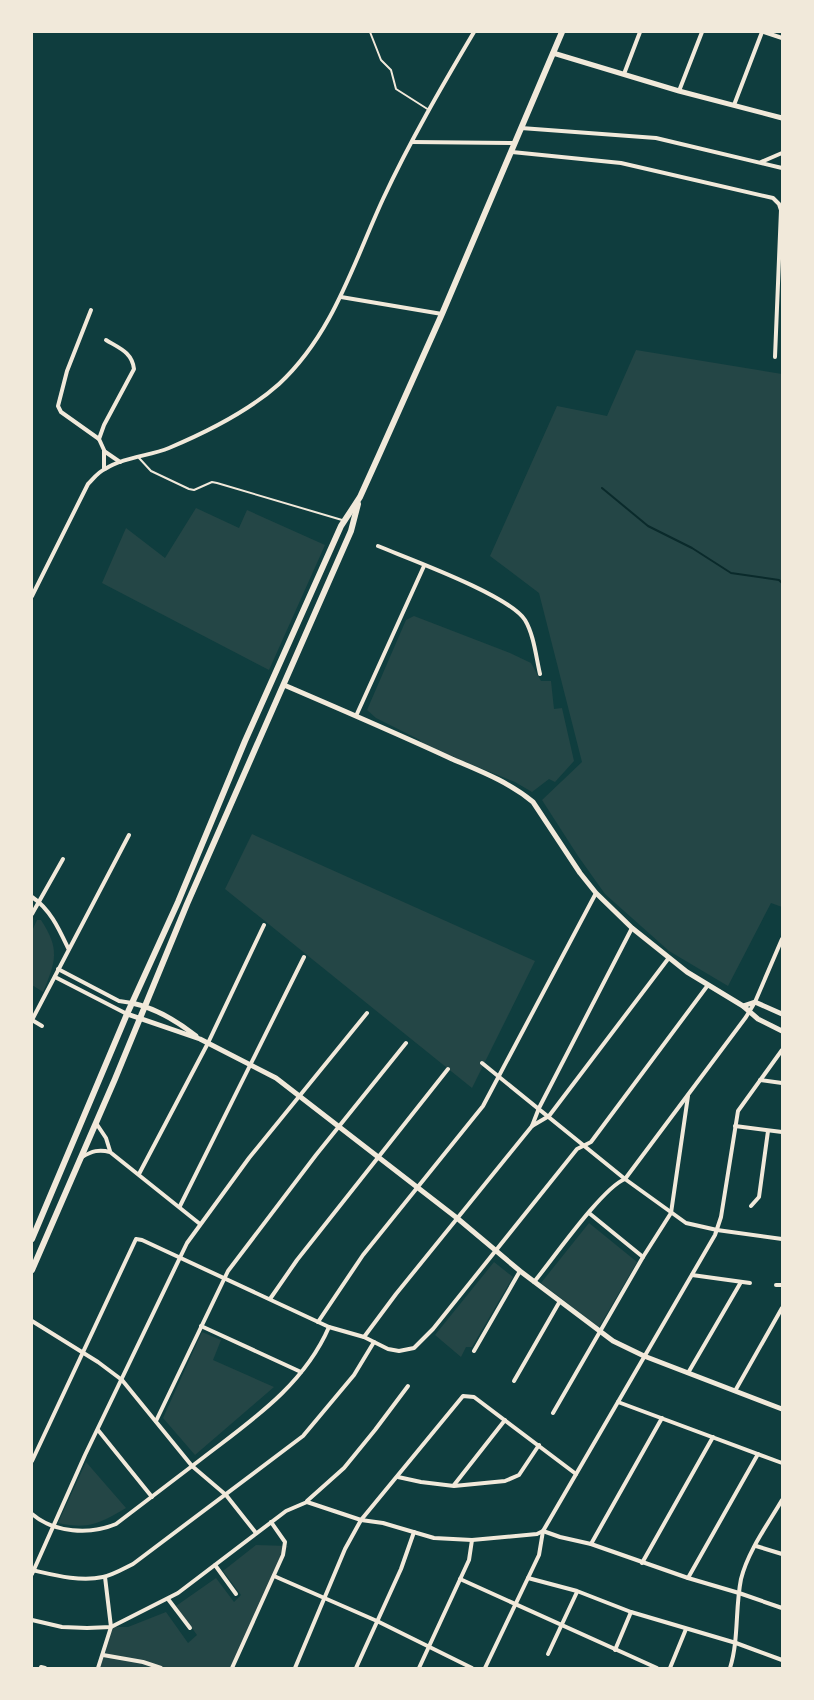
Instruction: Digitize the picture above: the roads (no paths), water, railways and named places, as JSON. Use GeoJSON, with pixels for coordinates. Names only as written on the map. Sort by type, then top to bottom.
{"type":"FeatureCollection","features":[{"type":"Feature","properties":{"kind":"main road"},"geometry":{"type":"LineString","coordinates":[[32,1239],[127,1014],[312,592],[345,521],[360,497],[442,314],[562,32]]}},
{"type":"Feature","properties":{"kind":"main road"},"geometry":{"type":"LineString","coordinates":[[32,1270],[141,1018],[187,904],[351,531],[360,497]]}},
{"type":"Feature","properties":{"kind":"main road"},"geometry":{"type":"LineString","coordinates":[[312,592],[323,596]]}},
{"type":"Feature","properties":{"kind":"street"},"geometry":{"type":"LineString","coordinates":[[32,596],[88,484],[104,469],[168,448],[246,408],[277,386],[302,361],[316,342],[340,297],[384,198],[412,142],[474,32]]}},
{"type":"Feature","properties":{"kind":"street"},"geometry":{"type":"LineString","coordinates":[[624,74],[640,32]]}},
{"type":"Feature","properties":{"kind":"street"},"geometry":{"type":"LineString","coordinates":[[679,91],[702,32]]}},
{"type":"Feature","properties":{"kind":"street"},"geometry":{"type":"LineString","coordinates":[[734,105],[763,32],[783,38]]}},
{"type":"Feature","properties":{"kind":"street"},"geometry":{"type":"LineString","coordinates":[[553,53],[679,91],[783,118]]}},
{"type":"Feature","properties":{"kind":"street"},"geometry":{"type":"LineString","coordinates":[[521,128],[656,138],[783,168]]}},
{"type":"Feature","properties":{"kind":"street"},"geometry":{"type":"LineString","coordinates":[[412,142],[515,143]]}},
{"type":"Feature","properties":{"kind":"street"},"geometry":{"type":"LineString","coordinates":[[512,152],[621,163],[773,198],[781,210],[776,280],[775,357]]}},
{"type":"Feature","properties":{"kind":"street"},"geometry":{"type":"LineString","coordinates":[[760,162],[783,153]]}},
{"type":"Feature","properties":{"kind":"street"},"geometry":{"type":"LineString","coordinates":[[776,280],[783,281]]}},
{"type":"Feature","properties":{"kind":"street"},"geometry":{"type":"LineString","coordinates":[[340,297],[442,314]]}},
{"type":"Feature","properties":{"kind":"street"},"geometry":{"type":"LineString","coordinates":[[91,310],[67,371],[58,406],[61,412],[99,439],[104,450],[104,469]]}},
{"type":"Feature","properties":{"kind":"street"},"geometry":{"type":"LineString","coordinates":[[99,439],[134,369],[129,353],[106,340]]}},
{"type":"Feature","properties":{"kind":"street"},"geometry":{"type":"LineString","coordinates":[[104,450],[120,463]]}},
{"type":"Feature","properties":{"kind":"street"},"geometry":{"type":"LineString","coordinates":[[378,546],[509,604],[525,619],[529,627],[540,674]]}},
{"type":"Feature","properties":{"kind":"street"},"geometry":{"type":"LineString","coordinates":[[356,716],[424,566]]}},
{"type":"Feature","properties":{"kind":"street"},"geometry":{"type":"LineString","coordinates":[[284,685],[523,793],[532,802],[596,893],[632,928],[668,958],[743,1006],[749,1013],[783,1031]]}},
{"type":"Feature","properties":{"kind":"street"},"geometry":{"type":"LineString","coordinates":[[42,1026],[32,1020],[129,836]]}},
{"type":"Feature","properties":{"kind":"street"},"geometry":{"type":"LineString","coordinates":[[32,914],[63,859]]}},
{"type":"Feature","properties":{"kind":"street"},"geometry":{"type":"LineString","coordinates":[[318,1322],[363,1255],[477,1114],[500,1076],[596,893]]}},
{"type":"Feature","properties":{"kind":"street"},"geometry":{"type":"LineString","coordinates":[[32,897],[58,926],[68,948]]}},
{"type":"Feature","properties":{"kind":"street"},"geometry":{"type":"LineString","coordinates":[[140,1174],[208,1043],[264,925]]}},
{"type":"Feature","properties":{"kind":"street"},"geometry":{"type":"LineString","coordinates":[[364,1337],[532,1126],[539,1108],[632,928]]}},
{"type":"Feature","properties":{"kind":"street"},"geometry":{"type":"LineString","coordinates":[[534,1282],[616,1182],[625,1179],[749,1013],[783,939]]}},
{"type":"Feature","properties":{"kind":"street"},"geometry":{"type":"LineString","coordinates":[[180,1206],[304,957]]}},
{"type":"Feature","properties":{"kind":"street"},"geometry":{"type":"LineString","coordinates":[[532,1126],[549,1116],[668,958]]}},
{"type":"Feature","properties":{"kind":"street"},"geometry":{"type":"LineString","coordinates":[[58,969],[120,1001],[145,1006],[185,1027],[200,1039]]}},
{"type":"Feature","properties":{"kind":"street"},"geometry":{"type":"LineString","coordinates":[[55,977],[127,1014],[200,1039],[276,1078],[418,1187],[534,1282],[621,1345],[688,1373],[782,1407]]}},
{"type":"Feature","properties":{"kind":"street"},"geometry":{"type":"LineString","coordinates":[[32,1461],[130,1249],[138,1239],[329,1327],[364,1337],[388,1349],[399,1351],[414,1348],[578,1149],[591,1142],[708,985]]}},
{"type":"Feature","properties":{"kind":"street"},"geometry":{"type":"LineString","coordinates":[[743,1006],[755,1002],[783,1014]]}},
{"type":"Feature","properties":{"kind":"street"},"geometry":{"type":"LineString","coordinates":[[367,1013],[249,1158],[200,1224],[180,1257],[32,1571],[79,1578],[105,1577],[133,1564],[312,1428],[354,1375],[374,1342]]}},
{"type":"Feature","properties":{"kind":"street"},"geometry":{"type":"LineString","coordinates":[[156,1421],[224,1278],[339,1126],[406,1043]]}},
{"type":"Feature","properties":{"kind":"street"},"geometry":{"type":"LineString","coordinates":[[485,1668],[539,1555],[543,1531],[717,1230],[740,1106],[783,1050]]}},
{"type":"Feature","properties":{"kind":"street"},"geometry":{"type":"LineString","coordinates":[[483,1063],[625,1179],[690,1225],[783,1239]]}},
{"type":"Feature","properties":{"kind":"street"},"geometry":{"type":"LineString","coordinates":[[270,1299],[297,1260],[448,1069]]}},
{"type":"Feature","properties":{"kind":"street"},"geometry":{"type":"LineString","coordinates":[[760,1080],[783,1083]]}},
{"type":"Feature","properties":{"kind":"street"},"geometry":{"type":"LineString","coordinates":[[553,1413],[671,1213],[688,1096]]}},
{"type":"Feature","properties":{"kind":"street"},"geometry":{"type":"LineString","coordinates":[[96,1123],[106,1138],[111,1152]]}},
{"type":"Feature","properties":{"kind":"street"},"geometry":{"type":"LineString","coordinates":[[735,1126],[783,1132]]}},
{"type":"Feature","properties":{"kind":"street"},"geometry":{"type":"LineString","coordinates":[[752,1206],[759,1197],[768,1131]]}},
{"type":"Feature","properties":{"kind":"street"},"geometry":{"type":"LineString","coordinates":[[81,1158],[93,1151],[111,1152],[200,1224]]}},
{"type":"Feature","properties":{"kind":"street"},"geometry":{"type":"LineString","coordinates":[[589,1213],[643,1257]]}},
{"type":"Feature","properties":{"kind":"street"},"geometry":{"type":"LineString","coordinates":[[474,1351],[520,1271]]}},
{"type":"Feature","properties":{"kind":"street"},"geometry":{"type":"LineString","coordinates":[[691,1275],[750,1283]]}},
{"type":"Feature","properties":{"kind":"street"},"geometry":{"type":"LineString","coordinates":[[688,1373],[741,1282]]}},
{"type":"Feature","properties":{"kind":"street"},"geometry":{"type":"LineString","coordinates":[[776,1285],[783,1286]]}},
{"type":"Feature","properties":{"kind":"street"},"geometry":{"type":"LineString","coordinates":[[514,1381],[560,1300]]}},
{"type":"Feature","properties":{"kind":"street"},"geometry":{"type":"LineString","coordinates":[[735,1390],[783,1308]]}},
{"type":"Feature","properties":{"kind":"street"},"geometry":{"type":"LineString","coordinates":[[32,1321],[122,1380],[192,1466],[226,1495],[256,1533]]}},
{"type":"Feature","properties":{"kind":"street"},"geometry":{"type":"LineString","coordinates":[[201,1326],[301,1372]]}},
{"type":"Feature","properties":{"kind":"street"},"geometry":{"type":"LineString","coordinates":[[32,1514],[53,1525],[79,1531],[100,1530],[116,1524],[268,1408],[301,1372],[318,1349],[329,1327]]}},
{"type":"Feature","properties":{"kind":"street"},"geometry":{"type":"LineString","coordinates":[[32,1620],[62,1627],[111,1627],[168,1599],[286,1511],[307,1502],[344,1468],[408,1386]]}},
{"type":"Feature","properties":{"kind":"street"},"geometry":{"type":"LineString","coordinates":[[295,1668],[345,1549],[361,1520],[463,1396],[474,1397],[576,1474]]}},
{"type":"Feature","properties":{"kind":"street"},"geometry":{"type":"LineString","coordinates":[[618,1402],[783,1463]]}},
{"type":"Feature","properties":{"kind":"street"},"geometry":{"type":"LineString","coordinates":[[591,1544],[662,1418]]}},
{"type":"Feature","properties":{"kind":"street"},"geometry":{"type":"LineString","coordinates":[[454,1486],[505,1420]]}},
{"type":"Feature","properties":{"kind":"street"},"geometry":{"type":"LineString","coordinates":[[97,1430],[152,1497]]}},
{"type":"Feature","properties":{"kind":"street"},"geometry":{"type":"LineString","coordinates":[[642,1563],[713,1437]]}},
{"type":"Feature","properties":{"kind":"street"},"geometry":{"type":"LineString","coordinates":[[398,1477],[454,1486],[505,1481],[516,1478],[539,1445]]}},
{"type":"Feature","properties":{"kind":"street"},"geometry":{"type":"LineString","coordinates":[[688,1578],[758,1454]]}},
{"type":"Feature","properties":{"kind":"street"},"geometry":{"type":"LineString","coordinates":[[730,1668],[736,1643],[739,1593],[745,1569],[783,1500]]}},
{"type":"Feature","properties":{"kind":"street"},"geometry":{"type":"LineString","coordinates":[[307,1502],[361,1520],[383,1523],[434,1538],[472,1540],[537,1534],[543,1531],[591,1544],[642,1563],[783,1608]]}},
{"type":"Feature","properties":{"kind":"street"},"geometry":{"type":"LineString","coordinates":[[232,1668],[284,1550],[285,1542],[271,1522]]}},
{"type":"Feature","properties":{"kind":"street"},"geometry":{"type":"LineString","coordinates":[[356,1668],[401,1569],[414,1532]]}},
{"type":"Feature","properties":{"kind":"street"},"geometry":{"type":"LineString","coordinates":[[419,1668],[470,1557],[472,1540]]}},
{"type":"Feature","properties":{"kind":"street"},"geometry":{"type":"LineString","coordinates":[[756,1546],[783,1554]]}},
{"type":"Feature","properties":{"kind":"street"},"geometry":{"type":"LineString","coordinates":[[215,1565],[236,1594]]}},
{"type":"Feature","properties":{"kind":"street"},"geometry":{"type":"LineString","coordinates":[[274,1576],[377,1621],[472,1668]]}},
{"type":"Feature","properties":{"kind":"street"},"geometry":{"type":"LineString","coordinates":[[98,1668],[111,1627],[105,1577]]}},
{"type":"Feature","properties":{"kind":"street"},"geometry":{"type":"LineString","coordinates":[[528,1578],[577,1591],[631,1612],[736,1643],[783,1660]]}},
{"type":"Feature","properties":{"kind":"street"},"geometry":{"type":"LineString","coordinates":[[460,1579],[657,1668]]}},
{"type":"Feature","properties":{"kind":"street"},"geometry":{"type":"LineString","coordinates":[[548,1654],[577,1591]]}},
{"type":"Feature","properties":{"kind":"street"},"geometry":{"type":"LineString","coordinates":[[168,1599],[190,1629]]}},
{"type":"Feature","properties":{"kind":"street"},"geometry":{"type":"LineString","coordinates":[[615,1650],[631,1612]]}},
{"type":"Feature","properties":{"kind":"street"},"geometry":{"type":"LineString","coordinates":[[670,1668],[686,1629]]}},
{"type":"Feature","properties":{"kind":"street"},"geometry":{"type":"LineString","coordinates":[[103,1655],[143,1662],[161,1668]]}},
{"type":"Feature","properties":{"kind":"lane"},"geometry":{"type":"LineString","coordinates":[[370,32],[381,60],[391,70],[396,89],[429,110]]}},
{"type":"Feature","properties":{"kind":"lane"},"geometry":{"type":"LineString","coordinates":[[139,458],[151,471],[189,489],[194,490],[212,482],[217,483],[345,521]]}},
{"type":"Feature","properties":{"kind":"waterway"},"geometry":{"type":"LineString","coordinates":[[602,488],[648,526],[692,548],[731,573],[779,580],[782,583]]}}]}
